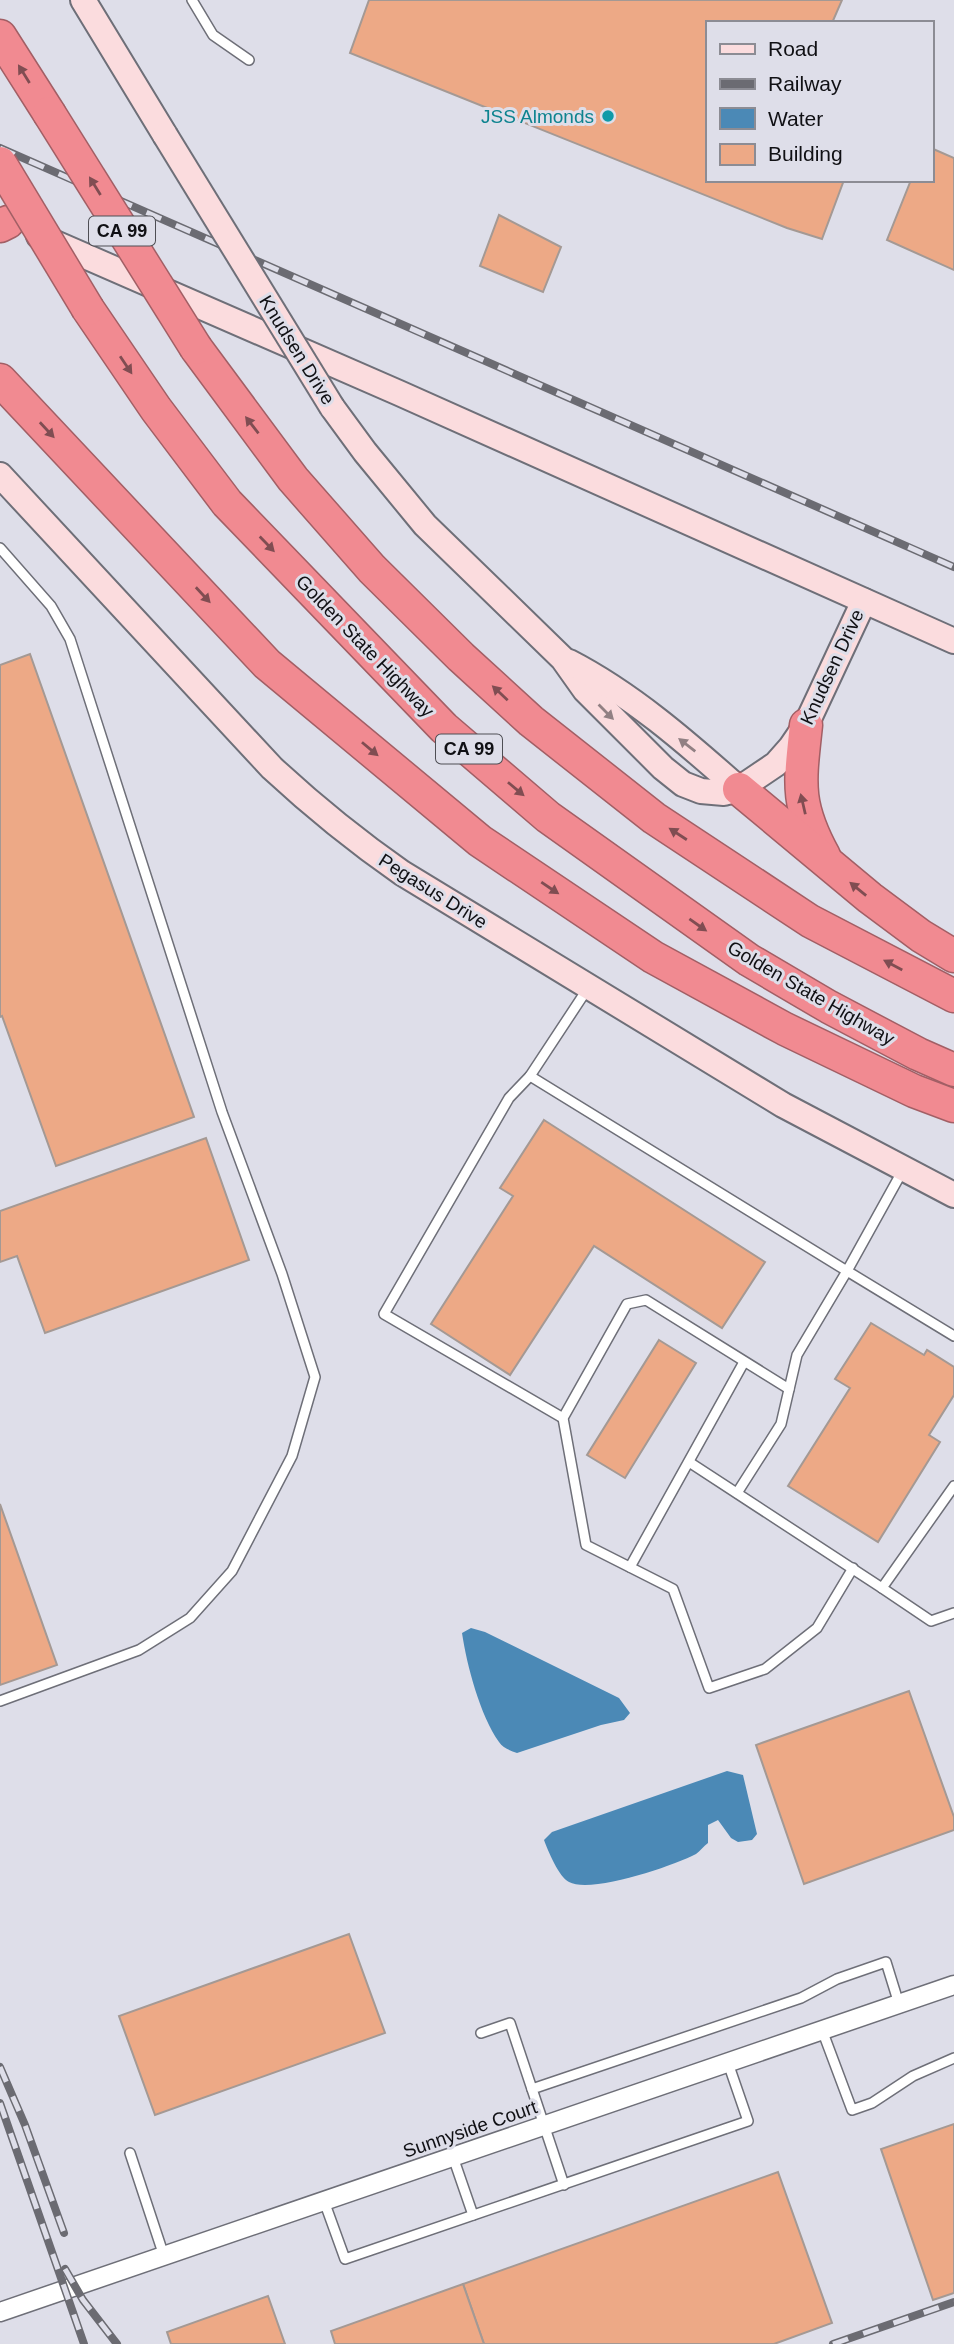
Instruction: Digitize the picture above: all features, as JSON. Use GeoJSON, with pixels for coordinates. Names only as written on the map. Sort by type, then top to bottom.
{"type":"FeatureCollection","features":[{"type":"Feature","properties":{"kind":"highway","name":"CA 99"},"geometry":{"type":"LineString","coordinates":[[0,36],[196,348],[293,479],[372,569],[461,657],[531,721],[654,818],[810,920],[954,996]]}},
{"type":"Feature","properties":{"kind":"highway","name":"Golden State Highway"},"geometry":{"type":"LineString","coordinates":[[0,163],[88,309],[156,409],[227,503],[443,728],[548,817],[748,960],[829,1007],[954,1070]]}},
{"type":"Feature","properties":{"kind":"highway"},"geometry":{"type":"LineString","coordinates":[[0,380],[267,664],[480,841],[653,957],[785,1029],[914,1091],[954,1106]]}},
{"type":"Feature","properties":{"kind":"highway"},"geometry":{"type":"LineString","coordinates":[[806,725],[800,794],[810,828],[830,866]]}},
{"type":"Feature","properties":{"kind":"highway"},"geometry":{"type":"LineString","coordinates":[[739,789],[891,914],[954,956]]}},
{"type":"Feature","properties":{"kind":"street","name":"Knudsen Drive"},"geometry":{"type":"LineString","coordinates":[[83,0],[332,407],[372,461],[425,525],[563,659],[585,690],[663,768],[683,784],[701,791],[724,793],[739,789],[776,764],[806,725],[863,601]]}},
{"type":"Feature","properties":{"kind":"street"},"geometry":{"type":"LineString","coordinates":[[3,222],[399,393],[954,641]]}},
{"type":"Feature","properties":{"kind":"street","name":"Pegasus Drive"},"geometry":{"type":"LineString","coordinates":[[0,475],[272,768],[356,841],[402,873],[783,1105],[954,1195]]}},
{"type":"Feature","properties":{"kind":"street","name":"Knudsen Drive"},"geometry":{"type":"LineString","coordinates":[[563,659],[598,677],[628,698],[739,789]]}},
{"type":"Feature","properties":{"kind":"street","name":"Sunnyside Court"},"geometry":{"type":"LineString","coordinates":[[0,2312],[954,1985]]}},
{"type":"Feature","properties":{"kind":"lane"},"geometry":{"type":"LineString","coordinates":[[192,0],[213,35],[249,60]]}},
{"type":"Feature","properties":{"kind":"lane"},"geometry":{"type":"LineString","coordinates":[[0,548],[51,606],[70,639],[222,1112],[282,1273],[315,1377],[286,1468],[232,1571],[190,1618],[139,1650],[0,1701]]}},
{"type":"Feature","properties":{"kind":"lane"},"geometry":{"type":"LineString","coordinates":[[562,1418],[384,1314],[509,1098],[530,1076],[589,986]]}},
{"type":"Feature","properties":{"kind":"lane"},"geometry":{"type":"LineString","coordinates":[[530,1076],[954,1336]]}},
{"type":"Feature","properties":{"kind":"lane"},"geometry":{"type":"LineString","coordinates":[[737,1493],[781,1424],[797,1355],[904,1169]]}},
{"type":"Feature","properties":{"kind":"lane"},"geometry":{"type":"LineString","coordinates":[[789,1390],[646,1300],[627,1304],[562,1418],[586,1545],[673,1589],[709,1688],[765,1669],[817,1628],[853,1568]]}},
{"type":"Feature","properties":{"kind":"lane"},"geometry":{"type":"LineString","coordinates":[[630,1567],[744,1362]]}},
{"type":"Feature","properties":{"kind":"lane"},"geometry":{"type":"LineString","coordinates":[[689,1462],[931,1621],[954,1613]]}},
{"type":"Feature","properties":{"kind":"lane"},"geometry":{"type":"LineString","coordinates":[[882,1588],[954,1486]]}},
{"type":"Feature","properties":{"kind":"lane"},"geometry":{"type":"LineString","coordinates":[[532,2089],[801,1998],[837,1979],[886,1962],[900,2004]]}},
{"type":"Feature","properties":{"kind":"lane"},"geometry":{"type":"LineString","coordinates":[[481,2033],[510,2023],[564,2185]]}},
{"type":"Feature","properties":{"kind":"lane"},"geometry":{"type":"LineString","coordinates":[[822,2030],[852,2110],[872,2103],[913,2076],[954,2058]]}},
{"type":"Feature","properties":{"kind":"lane"},"geometry":{"type":"LineString","coordinates":[[324,2201],[345,2259],[564,2185],[748,2121],[728,2063]]}},
{"type":"Feature","properties":{"kind":"lane"},"geometry":{"type":"LineString","coordinates":[[130,2153],[164,2256]]}},
{"type":"Feature","properties":{"kind":"lane"},"geometry":{"type":"LineString","coordinates":[[453,2157],[473,2215]]}},
{"type":"Feature","properties":{"kind":"water"},"geometry":{"type":"Polygon","coordinates":[[[471,1628],[485,1632],[619,1698],[630,1713],[624,1720],[517,1753],[507,1749],[492,1731],[475,1690],[462,1633],[471,1628]]]}},
{"type":"Feature","properties":{"kind":"water"},"geometry":{"type":"Polygon","coordinates":[[[727,1771],[743,1775],[757,1834],[752,1840],[738,1842],[731,1838],[718,1820],[708,1825],[708,1843],[696,1854],[670,1865],[613,1882],[580,1885],[569,1882],[554,1863],[544,1840],[552,1832],[727,1771]]]}},
{"type":"Feature","properties":{"kind":"building","name":"JSS Almonds"},"geometry":{"type":"Polygon","coordinates":[[[369,0],[842,0],[833,21],[706,21],[706,182],[843,182],[822,239],[787,228],[350,53],[369,0]]]}},
{"type":"Feature","properties":{"kind":"building"},"geometry":{"type":"Polygon","coordinates":[[[933,149],[954,158],[954,270],[887,240],[910,182],[933,182],[933,149]]]}},
{"type":"Feature","properties":{"kind":"building"},"geometry":{"type":"Polygon","coordinates":[[[499,215],[561,247],[543,292],[480,266],[499,215]]]}},
{"type":"Feature","properties":{"kind":"building"},"geometry":{"type":"Polygon","coordinates":[[[30,654],[194,1117],[56,1166],[2,1016],[0,1017],[0,665],[30,654]]]}},
{"type":"Feature","properties":{"kind":"building"},"geometry":{"type":"Polygon","coordinates":[[[544,1120],[765,1262],[722,1328],[594,1246],[510,1375],[431,1324],[513,1196],[500,1188],[544,1120]]]}},
{"type":"Feature","properties":{"kind":"building"},"geometry":{"type":"Polygon","coordinates":[[[206,1138],[249,1260],[45,1333],[17,1256],[0,1262],[0,1211],[206,1138]]]}},
{"type":"Feature","properties":{"kind":"building"},"geometry":{"type":"Polygon","coordinates":[[[871,1323],[924,1355],[927,1350],[954,1367],[954,1395],[929,1435],[940,1442],[878,1542],[788,1486],[850,1388],[835,1379],[871,1323]]]}},
{"type":"Feature","properties":{"kind":"building"},"geometry":{"type":"Polygon","coordinates":[[[659,1340],[696,1363],[625,1478],[587,1455],[659,1340]]]}},
{"type":"Feature","properties":{"kind":"building"},"geometry":{"type":"Polygon","coordinates":[[[0,1504],[57,1665],[0,1685],[0,1504]]]}},
{"type":"Feature","properties":{"kind":"building"},"geometry":{"type":"Polygon","coordinates":[[[909,1691],[954,1817],[954,1830],[804,1884],[756,1745],[909,1691]]]}},
{"type":"Feature","properties":{"kind":"building"},"geometry":{"type":"Polygon","coordinates":[[[349,1934],[385,2033],[155,2115],[119,2016],[349,1934]]]}},
{"type":"Feature","properties":{"kind":"building"},"geometry":{"type":"Polygon","coordinates":[[[954,2124],[954,2293],[933,2300],[881,2149],[954,2124]]]}},
{"type":"Feature","properties":{"kind":"building"},"geometry":{"type":"Polygon","coordinates":[[[778,2172],[832,2323],[774,2344],[484,2344],[463,2284],[778,2172]]]}},
{"type":"Feature","properties":{"kind":"building"},"geometry":{"type":"Polygon","coordinates":[[[463,2284],[484,2344],[335,2344],[331,2331],[463,2284]]]}},
{"type":"Feature","properties":{"kind":"building"},"geometry":{"type":"Polygon","coordinates":[[[268,2296],[285,2344],[171,2344],[167,2332],[268,2296]]]}},
{"type":"Feature","properties":{"kind":"railway"},"geometry":{"type":"LineString","coordinates":[[0,148],[954,567]]}},
{"type":"Feature","properties":{"kind":"railway"},"geometry":{"type":"LineString","coordinates":[[0,2067],[25,2125],[64,2233]]}},
{"type":"Feature","properties":{"kind":"railway"},"geometry":{"type":"LineString","coordinates":[[0,2103],[84,2344]]}},
{"type":"Feature","properties":{"kind":"railway"},"geometry":{"type":"LineString","coordinates":[[65,2269],[83,2300],[117,2344]]}},
{"type":"Feature","properties":{"kind":"railway"},"geometry":{"type":"LineString","coordinates":[[833,2344],[954,2302]]}},
{"type":"Feature","properties":{"kind":"place","name":"JSS Almonds"},"geometry":{"type":"Point","coordinates":[608,116]}}]}
